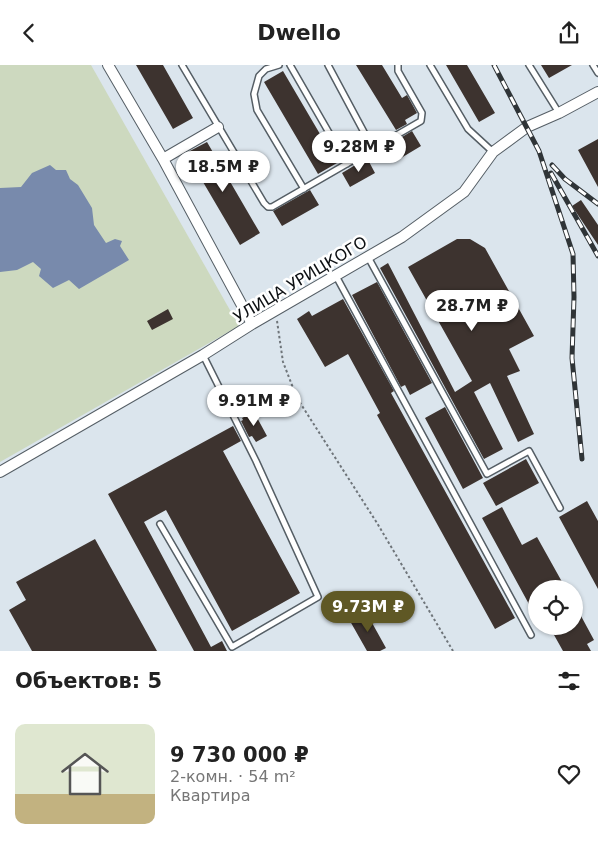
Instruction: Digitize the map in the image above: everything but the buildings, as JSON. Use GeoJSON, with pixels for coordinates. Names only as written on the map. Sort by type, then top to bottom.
{"type":"FeatureCollection","features":[{"type":"Feature","properties":{"kind":"street"},"geometry":{"type":"LineString","coordinates":[[108,65],[163,159],[252,324]]}},
{"type":"Feature","properties":{"kind":"street","name":"УЛИЦА УРИЦКОГО"},"geometry":{"type":"LineString","coordinates":[[0,472],[402,237],[464,192],[493,152],[527,127],[559,113],[598,92]]}},
{"type":"Feature","properties":{"kind":"street"},"geometry":{"type":"LineString","coordinates":[[163,159],[218,127]]}},
{"type":"Feature","properties":{"kind":"lane"},"geometry":{"type":"LineString","coordinates":[[182,65],[268,207],[272,207],[421,121],[422,113],[398,71],[398,65]]}},
{"type":"Feature","properties":{"kind":"lane"},"geometry":{"type":"LineString","coordinates":[[278,65],[266,69],[258,76],[254,94],[257,110],[304,189]]}},
{"type":"Feature","properties":{"kind":"lane"},"geometry":{"type":"LineString","coordinates":[[290,65],[348,164]]}},
{"type":"Feature","properties":{"kind":"lane"},"geometry":{"type":"LineString","coordinates":[[328,65],[373,149]]}},
{"type":"Feature","properties":{"kind":"lane"},"geometry":{"type":"LineString","coordinates":[[430,65],[468,129],[493,152]]}},
{"type":"Feature","properties":{"kind":"lane"},"geometry":{"type":"LineString","coordinates":[[529,65],[559,113]]}},
{"type":"Feature","properties":{"kind":"lane"},"geometry":{"type":"LineString","coordinates":[[594,65],[598,73]]}},
{"type":"Feature","properties":{"kind":"lane"},"geometry":{"type":"LineString","coordinates":[[367,257],[487,474],[529,451],[560,508]]}},
{"type":"Feature","properties":{"kind":"lane"},"geometry":{"type":"LineString","coordinates":[[335,275],[528,629]]}},
{"type":"Feature","properties":{"kind":"lane"},"geometry":{"type":"LineString","coordinates":[[160,524],[232,647],[318,597],[256,461],[203,355]]}},
{"type":"Feature","properties":{"kind":"path"},"geometry":{"type":"LineString","coordinates":[[276,310],[283,362],[297,398],[377,523],[453,651]]}},
{"type":"Feature","properties":{"kind":"green space"},"geometry":{"type":"Polygon","coordinates":[[[0,65],[91,65],[239,326],[0,462],[0,65]]]}},
{"type":"Feature","properties":{"kind":"water"},"geometry":{"type":"Polygon","coordinates":[[[50,165],[56,170],[66,170],[70,179],[78,185],[92,208],[94,225],[106,243],[115,239],[122,241],[120,246],[129,260],[79,289],[69,280],[53,288],[39,276],[41,269],[33,262],[17,270],[0,272],[0,188],[21,187],[32,173],[50,165]]]}},
{"type":"Feature","properties":{"kind":"railway"},"geometry":{"type":"LineString","coordinates":[[494,65],[539,151],[573,254],[572,358],[582,459]]}},
{"type":"Feature","properties":{"kind":"railway"},"geometry":{"type":"LineString","coordinates":[[552,165],[565,179],[598,204]]}},
{"type":"Feature","properties":{"kind":"railway"},"geometry":{"type":"LineString","coordinates":[[551,173],[598,256]]}}]}
